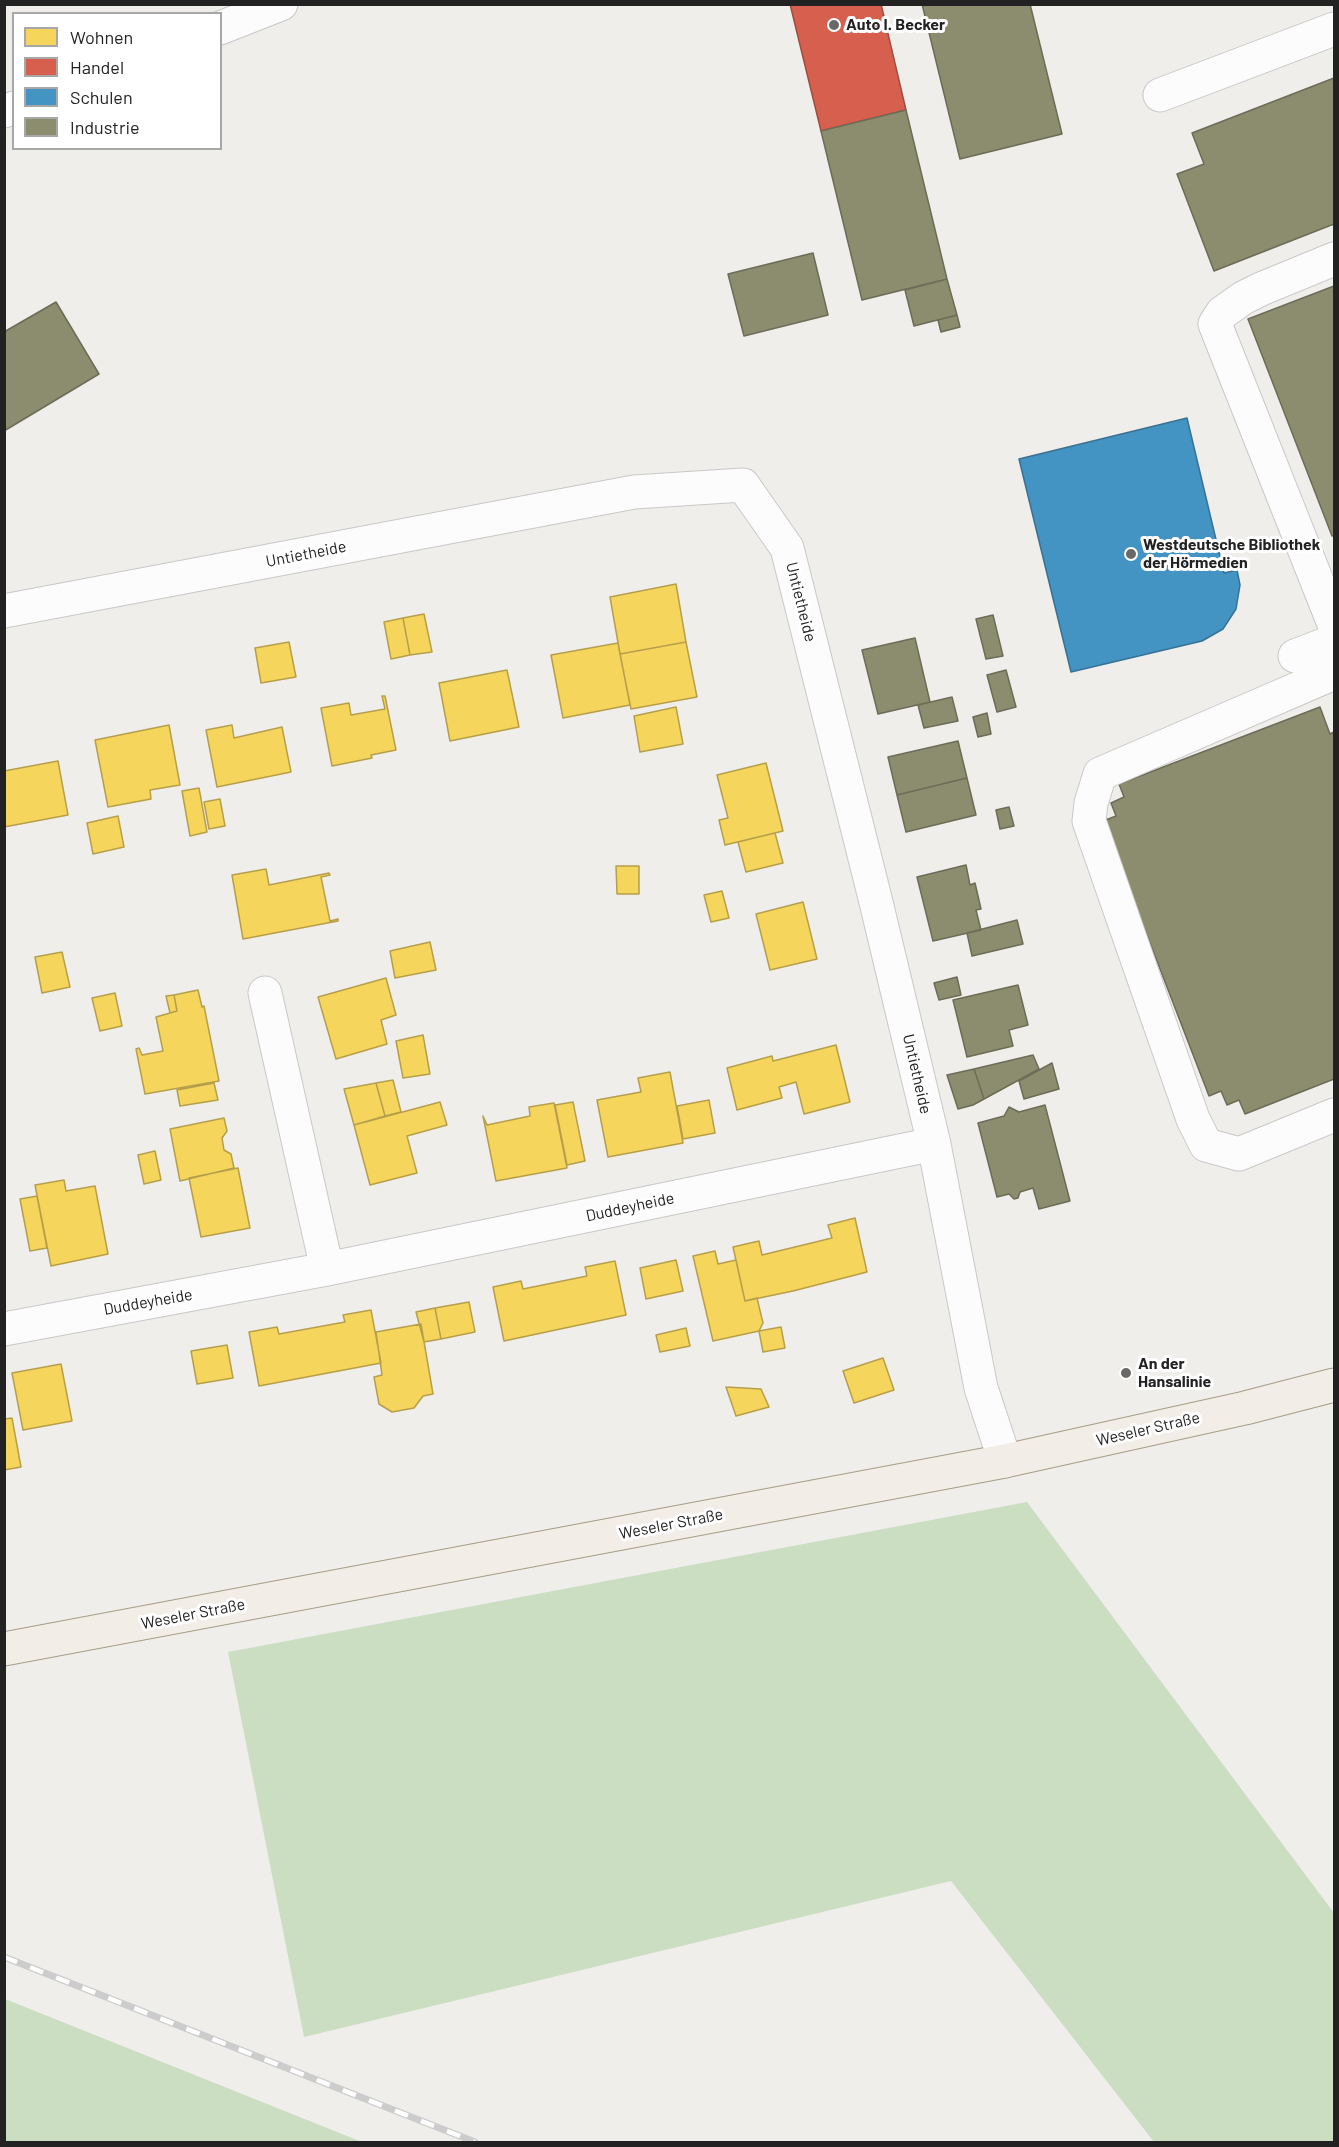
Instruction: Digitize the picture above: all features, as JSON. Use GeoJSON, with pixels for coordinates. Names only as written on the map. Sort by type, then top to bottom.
{"type":"FeatureCollection","features":[{"type":"Feature","properties":{"kind":"main road","name":"Weseler Straße"},"geometry":{"type":"LineString","coordinates":[[4,1649],[1005,1461],[1245,1408],[1335,1385]]}},
{"type":"Feature","properties":{"kind":"street"},"geometry":{"type":"LineString","coordinates":[[222,27],[281,4]]}},
{"type":"Feature","properties":{"kind":"street"},"geometry":{"type":"LineString","coordinates":[[1160,96],[1335,29]]}},
{"type":"Feature","properties":{"kind":"street"},"geometry":{"type":"LineString","coordinates":[[1335,259],[1243,298],[1222,313],[1215,324],[1325,575],[1335,624]]}},
{"type":"Feature","properties":{"kind":"street","name":"Untietheide"},"geometry":{"type":"LineString","coordinates":[[4,611],[634,492],[743,485],[787,548],[934,1144],[981,1388],[1005,1461]]}},
{"type":"Feature","properties":{"kind":"street"},"geometry":{"type":"LineString","coordinates":[[1295,656],[1335,641]]}},
{"type":"Feature","properties":{"kind":"street"},"geometry":{"type":"LineString","coordinates":[[1335,673],[1100,774],[1091,803],[1089,821],[1193,1119],[1206,1145],[1239,1154],[1335,1115]]}},
{"type":"Feature","properties":{"kind":"street"},"geometry":{"type":"LineString","coordinates":[[265,993],[327,1269]]}},
{"type":"Feature","properties":{"kind":"street","name":"Duddeyheide"},"geometry":{"type":"LineString","coordinates":[[4,1329],[327,1269],[934,1144]]}},
{"type":"Feature","properties":{"kind":"green space"},"geometry":{"type":"Polygon","coordinates":[[[1027,1502],[1334,1913],[1334,2142],[1154,2142],[951,1881],[304,2037],[228,1652],[1027,1502]]]}},
{"type":"Feature","properties":{"kind":"green space"},"geometry":{"type":"Polygon","coordinates":[[[5,1999],[362,2142],[5,2142],[5,1999]]]}},
{"type":"Feature","properties":{"kind":"building: Wohnen"},"geometry":{"type":"Polygon","coordinates":[[[676,584],[686,642],[620,654],[610,597],[676,584]]]}},
{"type":"Feature","properties":{"kind":"building: Wohnen"},"geometry":{"type":"Polygon","coordinates":[[[424,614],[432,652],[410,655],[403,618],[424,614]]]}},
{"type":"Feature","properties":{"kind":"building: Wohnen"},"geometry":{"type":"Polygon","coordinates":[[[403,618],[410,655],[391,659],[384,622],[403,618]]]}},
{"type":"Feature","properties":{"kind":"building: Wohnen"},"geometry":{"type":"Polygon","coordinates":[[[289,642],[296,677],[261,683],[255,648],[289,642]]]}},
{"type":"Feature","properties":{"kind":"building: Wohnen"},"geometry":{"type":"Polygon","coordinates":[[[686,642],[697,697],[631,709],[620,654],[686,642]]]}},
{"type":"Feature","properties":{"kind":"building: Wohnen"},"geometry":{"type":"Polygon","coordinates":[[[618,643],[630,705],[563,718],[551,655],[618,643]]]}},
{"type":"Feature","properties":{"kind":"building: Wohnen"},"geometry":{"type":"Polygon","coordinates":[[[507,670],[519,727],[450,741],[439,683],[507,670]]]}},
{"type":"Feature","properties":{"kind":"building: Wohnen"},"geometry":{"type":"Polygon","coordinates":[[[382,696],[385,696],[396,750],[371,755],[372,758],[332,766],[321,708],[349,703],[351,715],[385,709],[382,696]]]}},
{"type":"Feature","properties":{"kind":"building: Wohnen"},"geometry":{"type":"Polygon","coordinates":[[[676,707],[683,744],[640,752],[634,716],[676,707]]]}},
{"type":"Feature","properties":{"kind":"building: Wohnen"},"geometry":{"type":"Polygon","coordinates":[[[169,725],[180,785],[150,790],[151,799],[108,807],[95,740],[169,725]]]}},
{"type":"Feature","properties":{"kind":"building: Wohnen"},"geometry":{"type":"Polygon","coordinates":[[[232,725],[234,738],[282,727],[291,772],[217,787],[206,730],[232,725]]]}},
{"type":"Feature","properties":{"kind":"building: Wohnen"},"geometry":{"type":"Polygon","coordinates":[[[58,761],[68,815],[4,827],[4,771],[58,761]]]}},
{"type":"Feature","properties":{"kind":"building: Wohnen"},"geometry":{"type":"Polygon","coordinates":[[[766,763],[783,831],[725,845],[719,820],[728,818],[717,775],[766,763]]]}},
{"type":"Feature","properties":{"kind":"building: Wohnen"},"geometry":{"type":"Polygon","coordinates":[[[199,788],[207,832],[190,836],[182,791],[199,788]]]}},
{"type":"Feature","properties":{"kind":"building: Wohnen"},"geometry":{"type":"Polygon","coordinates":[[[220,799],[225,826],[209,829],[204,802],[220,799]]]}},
{"type":"Feature","properties":{"kind":"building: Wohnen"},"geometry":{"type":"Polygon","coordinates":[[[118,816],[124,847],[93,854],[87,823],[118,816]]]}},
{"type":"Feature","properties":{"kind":"building: Wohnen"},"geometry":{"type":"Polygon","coordinates":[[[775,833],[783,863],[746,872],[738,842],[775,833]]]}},
{"type":"Feature","properties":{"kind":"building: Wohnen"},"geometry":{"type":"Polygon","coordinates":[[[616,866],[639,866],[639,894],[617,894],[616,866]]]}},
{"type":"Feature","properties":{"kind":"building: Wohnen"},"geometry":{"type":"Polygon","coordinates":[[[266,869],[269,885],[329,873],[330,875],[321,877],[330,921],[338,919],[338,921],[243,939],[232,875],[266,869]]]}},
{"type":"Feature","properties":{"kind":"building: Wohnen"},"geometry":{"type":"Polygon","coordinates":[[[722,891],[729,918],[711,922],[704,895],[722,891]]]}},
{"type":"Feature","properties":{"kind":"building: Wohnen"},"geometry":{"type":"Polygon","coordinates":[[[803,902],[817,959],[770,970],[756,914],[803,902]]]}},
{"type":"Feature","properties":{"kind":"building: Wohnen"},"geometry":{"type":"Polygon","coordinates":[[[430,942],[436,970],[395,978],[390,951],[430,942]]]}},
{"type":"Feature","properties":{"kind":"building: Wohnen"},"geometry":{"type":"Polygon","coordinates":[[[62,952],[70,987],[42,993],[35,957],[62,952]]]}},
{"type":"Feature","properties":{"kind":"building: Wohnen"},"geometry":{"type":"Polygon","coordinates":[[[386,978],[396,1015],[381,1020],[387,1044],[336,1059],[318,997],[386,978]]]}},
{"type":"Feature","properties":{"kind":"building: Wohnen"},"geometry":{"type":"Polygon","coordinates":[[[198,990],[202,1007],[204,1006],[219,1081],[145,1094],[136,1049],[139,1048],[142,1055],[163,1051],[156,1017],[177,1011],[174,995],[198,990]]]}},
{"type":"Feature","properties":{"kind":"building: Wohnen"},"geometry":{"type":"Polygon","coordinates":[[[115,993],[122,1026],[100,1031],[92,998],[115,993]]]}},
{"type":"Feature","properties":{"kind":"building: Wohnen"},"geometry":{"type":"Polygon","coordinates":[[[174,995],[177,1011],[170,1013],[166,996],[174,995]]]}},
{"type":"Feature","properties":{"kind":"building: Wohnen"},"geometry":{"type":"Polygon","coordinates":[[[423,1035],[430,1074],[403,1078],[396,1041],[423,1035]]]}},
{"type":"Feature","properties":{"kind":"building: Wohnen"},"geometry":{"type":"Polygon","coordinates":[[[836,1045],[850,1102],[804,1114],[796,1082],[779,1087],[782,1098],[737,1110],[727,1068],[772,1056],[773,1061],[836,1045]]]}},
{"type":"Feature","properties":{"kind":"building: Wohnen"},"geometry":{"type":"Polygon","coordinates":[[[670,1072],[683,1143],[608,1157],[597,1100],[641,1092],[638,1078],[670,1072]]]}},
{"type":"Feature","properties":{"kind":"building: Wohnen"},"geometry":{"type":"Polygon","coordinates":[[[393,1080],[401,1112],[385,1116],[376,1083],[393,1080]]]}},
{"type":"Feature","properties":{"kind":"building: Wohnen"},"geometry":{"type":"Polygon","coordinates":[[[214,1083],[218,1100],[180,1106],[177,1090],[214,1083]]]}},
{"type":"Feature","properties":{"kind":"building: Wohnen"},"geometry":{"type":"Polygon","coordinates":[[[376,1083],[385,1116],[354,1125],[344,1089],[376,1083]]]}},
{"type":"Feature","properties":{"kind":"building: Wohnen"},"geometry":{"type":"Polygon","coordinates":[[[709,1100],[715,1133],[683,1139],[677,1106],[709,1100]]]}},
{"type":"Feature","properties":{"kind":"building: Wohnen"},"geometry":{"type":"Polygon","coordinates":[[[440,1102],[447,1125],[407,1136],[417,1173],[370,1185],[354,1125],[440,1102]]]}},
{"type":"Feature","properties":{"kind":"building: Wohnen"},"geometry":{"type":"Polygon","coordinates":[[[573,1102],[585,1161],[567,1165],[555,1105],[573,1102]]]}},
{"type":"Feature","properties":{"kind":"building: Wohnen"},"geometry":{"type":"Polygon","coordinates":[[[554,1103],[567,1168],[496,1181],[483,1116],[487,1125],[530,1116],[529,1107],[554,1103]]]}},
{"type":"Feature","properties":{"kind":"building: Wohnen"},"geometry":{"type":"Polygon","coordinates":[[[224,1118],[227,1131],[222,1138],[224,1150],[231,1154],[234,1168],[180,1181],[170,1129],[224,1118]]]}},
{"type":"Feature","properties":{"kind":"building: Wohnen"},"geometry":{"type":"Polygon","coordinates":[[[155,1151],[161,1180],[144,1184],[138,1155],[155,1151]]]}},
{"type":"Feature","properties":{"kind":"building: Wohnen"},"geometry":{"type":"Polygon","coordinates":[[[238,1168],[250,1228],[201,1237],[189,1178],[238,1168]]]}},
{"type":"Feature","properties":{"kind":"building: Wohnen"},"geometry":{"type":"Polygon","coordinates":[[[64,1180],[66,1191],[95,1186],[108,1254],[51,1266],[35,1185],[64,1180]]]}},
{"type":"Feature","properties":{"kind":"building: Wohnen"},"geometry":{"type":"Polygon","coordinates":[[[37,1196],[47,1248],[30,1251],[20,1199],[37,1196]]]}},
{"type":"Feature","properties":{"kind":"building: Wohnen"},"geometry":{"type":"Polygon","coordinates":[[[855,1218],[867,1272],[745,1301],[733,1247],[759,1241],[762,1255],[832,1238],[828,1225],[855,1218]]]}},
{"type":"Feature","properties":{"kind":"building: Wohnen"},"geometry":{"type":"Polygon","coordinates":[[[715,1251],[718,1264],[736,1260],[745,1301],[757,1298],[763,1323],[759,1331],[713,1341],[693,1256],[715,1251]]]}},
{"type":"Feature","properties":{"kind":"building: Wohnen"},"geometry":{"type":"Polygon","coordinates":[[[676,1260],[683,1291],[646,1299],[640,1268],[676,1260]]]}},
{"type":"Feature","properties":{"kind":"building: Wohnen"},"geometry":{"type":"Polygon","coordinates":[[[615,1261],[626,1315],[504,1341],[493,1287],[521,1281],[523,1289],[587,1276],[585,1267],[615,1261]]]}},
{"type":"Feature","properties":{"kind":"building: Wohnen"},"geometry":{"type":"Polygon","coordinates":[[[469,1302],[475,1332],[441,1339],[435,1308],[469,1302]]]}},
{"type":"Feature","properties":{"kind":"building: Wohnen"},"geometry":{"type":"Polygon","coordinates":[[[435,1308],[441,1339],[424,1342],[416,1312],[435,1308]]]}},
{"type":"Feature","properties":{"kind":"building: Wohnen"},"geometry":{"type":"Polygon","coordinates":[[[371,1310],[381,1363],[259,1386],[249,1332],[277,1327],[279,1334],[345,1322],[343,1315],[371,1310]]]}},
{"type":"Feature","properties":{"kind":"building: Wohnen"},"geometry":{"type":"Polygon","coordinates":[[[421,1324],[433,1394],[423,1396],[414,1408],[392,1412],[379,1404],[374,1377],[382,1375],[376,1332],[421,1324]]]}},
{"type":"Feature","properties":{"kind":"building: Wohnen"},"geometry":{"type":"Polygon","coordinates":[[[781,1327],[785,1348],[763,1352],[759,1331],[781,1327]]]}},
{"type":"Feature","properties":{"kind":"building: Wohnen"},"geometry":{"type":"Polygon","coordinates":[[[686,1328],[690,1346],[660,1352],[656,1335],[686,1328]]]}},
{"type":"Feature","properties":{"kind":"building: Wohnen"},"geometry":{"type":"Polygon","coordinates":[[[227,1345],[233,1378],[197,1384],[191,1351],[227,1345]]]}},
{"type":"Feature","properties":{"kind":"building: Wohnen"},"geometry":{"type":"Polygon","coordinates":[[[883,1358],[894,1390],[854,1403],[843,1371],[883,1358]]]}},
{"type":"Feature","properties":{"kind":"building: Wohnen"},"geometry":{"type":"Polygon","coordinates":[[[61,1364],[72,1421],[23,1430],[12,1373],[61,1364]]]}},
{"type":"Feature","properties":{"kind":"building: Wohnen"},"geometry":{"type":"Polygon","coordinates":[[[726,1387],[761,1389],[769,1407],[736,1416],[726,1387]]]}},
{"type":"Feature","properties":{"kind":"building: Wohnen"},"geometry":{"type":"Polygon","coordinates":[[[12,1418],[21,1467],[4,1470],[4,1419],[12,1418]]]}},
{"type":"Feature","properties":{"kind":"building: Handel"},"geometry":{"type":"Polygon","coordinates":[[[790,4],[881,4],[906,110],[821,131],[790,4]]]}},
{"type":"Feature","properties":{"kind":"building: Schulen","name":"Westdeutsche Bibliothek der Hörmedien"},"geometry":{"type":"Polygon","coordinates":[[[1187,418],[1224,573],[1237,570],[1240,585],[1236,609],[1223,629],[1202,641],[1071,672],[1019,459],[1187,418]]]}},
{"type":"Feature","properties":{"kind":"building: Industrie"},"geometry":{"type":"Polygon","coordinates":[[[922,4],[1030,4],[1062,134],[960,159],[922,4]]]}},
{"type":"Feature","properties":{"kind":"building: Industrie"},"geometry":{"type":"Polygon","coordinates":[[[1334,78],[1334,224],[1214,271],[1177,174],[1204,164],[1192,133],[1334,78]]]}},
{"type":"Feature","properties":{"kind":"building: Industrie"},"geometry":{"type":"Polygon","coordinates":[[[906,110],[947,279],[862,300],[821,131],[906,110]]]}},
{"type":"Feature","properties":{"kind":"building: Industrie"},"geometry":{"type":"Polygon","coordinates":[[[813,253],[828,315],[744,336],[728,274],[813,253]]]}},
{"type":"Feature","properties":{"kind":"building: Industrie"},"geometry":{"type":"Polygon","coordinates":[[[947,279],[957,315],[914,326],[905,290],[947,279]]]}},
{"type":"Feature","properties":{"kind":"building: Industrie"},"geometry":{"type":"Polygon","coordinates":[[[1334,286],[1334,536],[1332,536],[1248,319],[1334,286]]]}},
{"type":"Feature","properties":{"kind":"building: Industrie"},"geometry":{"type":"Polygon","coordinates":[[[56,302],[99,374],[4,431],[4,332],[56,302]]]}},
{"type":"Feature","properties":{"kind":"building: Industrie"},"geometry":{"type":"Polygon","coordinates":[[[957,315],[960,327],[941,332],[938,320],[957,315]]]}},
{"type":"Feature","properties":{"kind":"building: Industrie"},"geometry":{"type":"Polygon","coordinates":[[[993,615],[1003,656],[986,659],[976,619],[993,615]]]}},
{"type":"Feature","properties":{"kind":"building: Industrie"},"geometry":{"type":"Polygon","coordinates":[[[915,638],[930,702],[878,714],[862,650],[915,638]]]}},
{"type":"Feature","properties":{"kind":"building: Industrie"},"geometry":{"type":"Polygon","coordinates":[[[1006,670],[1016,707],[997,712],[987,675],[1006,670]]]}},
{"type":"Feature","properties":{"kind":"building: Industrie"},"geometry":{"type":"Polygon","coordinates":[[[952,697],[958,721],[924,728],[918,705],[952,697]]]}},
{"type":"Feature","properties":{"kind":"building: Industrie"},"geometry":{"type":"Polygon","coordinates":[[[1320,707],[1330,734],[1334,732],[1334,1079],[1245,1114],[1239,1100],[1227,1105],[1221,1091],[1209,1096],[1103,821],[1116,816],[1111,803],[1124,797],[1119,784],[1320,707]]]}},
{"type":"Feature","properties":{"kind":"building: Industrie"},"geometry":{"type":"Polygon","coordinates":[[[987,713],[991,734],[978,737],[973,717],[987,713]]]}},
{"type":"Feature","properties":{"kind":"building: Industrie"},"geometry":{"type":"Polygon","coordinates":[[[958,741],[967,778],[897,795],[888,757],[958,741]]]}},
{"type":"Feature","properties":{"kind":"building: Industrie"},"geometry":{"type":"Polygon","coordinates":[[[967,778],[976,815],[906,832],[897,795],[967,778]]]}},
{"type":"Feature","properties":{"kind":"building: Industrie"},"geometry":{"type":"Polygon","coordinates":[[[1009,807],[1014,826],[1000,829],[996,810],[1009,807]]]}},
{"type":"Feature","properties":{"kind":"building: Industrie"},"geometry":{"type":"Polygon","coordinates":[[[966,865],[970,885],[975,883],[981,909],[976,910],[981,930],[933,941],[917,877],[966,865]]]}},
{"type":"Feature","properties":{"kind":"building: Industrie"},"geometry":{"type":"Polygon","coordinates":[[[1017,920],[1023,944],[972,956],[967,933],[1017,920]]]}},
{"type":"Feature","properties":{"kind":"building: Industrie"},"geometry":{"type":"Polygon","coordinates":[[[957,977],[961,995],[939,1000],[934,983],[957,977]]]}},
{"type":"Feature","properties":{"kind":"building: Industrie"},"geometry":{"type":"Polygon","coordinates":[[[1018,985],[1028,1025],[1009,1030],[1013,1046],[967,1057],[953,1000],[1018,985]]]}},
{"type":"Feature","properties":{"kind":"building: Industrie"},"geometry":{"type":"Polygon","coordinates":[[[1033,1055],[1039,1069],[984,1099],[974,1069],[1033,1055]]]}},
{"type":"Feature","properties":{"kind":"building: Industrie"},"geometry":{"type":"Polygon","coordinates":[[[1052,1063],[1059,1089],[1024,1099],[1019,1081],[1052,1063]]]}},
{"type":"Feature","properties":{"kind":"building: Industrie"},"geometry":{"type":"Polygon","coordinates":[[[974,1069],[984,1099],[958,1109],[947,1075],[974,1069]]]}},
{"type":"Feature","properties":{"kind":"building: Industrie"},"geometry":{"type":"Polygon","coordinates":[[[1045,1105],[1070,1201],[1039,1209],[1033,1188],[1020,1192],[1018,1198],[1014,1199],[1009,1194],[997,1197],[978,1123],[1004,1116],[1009,1107],[1019,1112],[1045,1105]]]}},
{"type":"Feature","properties":{"kind":"railway"},"geometry":{"type":"LineString","coordinates":[[4,1957],[475,2142]]}},
{"type":"Feature","properties":{"kind":"place","name":"Auto I. Becker"},"geometry":{"type":"Point","coordinates":[834,25]}},
{"type":"Feature","properties":{"kind":"place","name":"Westdeutsche Bibliothek der Hörmedien"},"geometry":{"type":"Point","coordinates":[1131,554]}},
{"type":"Feature","properties":{"kind":"place","name":"An der Hansalinie"},"geometry":{"type":"Point","coordinates":[1126,1373]}}]}
